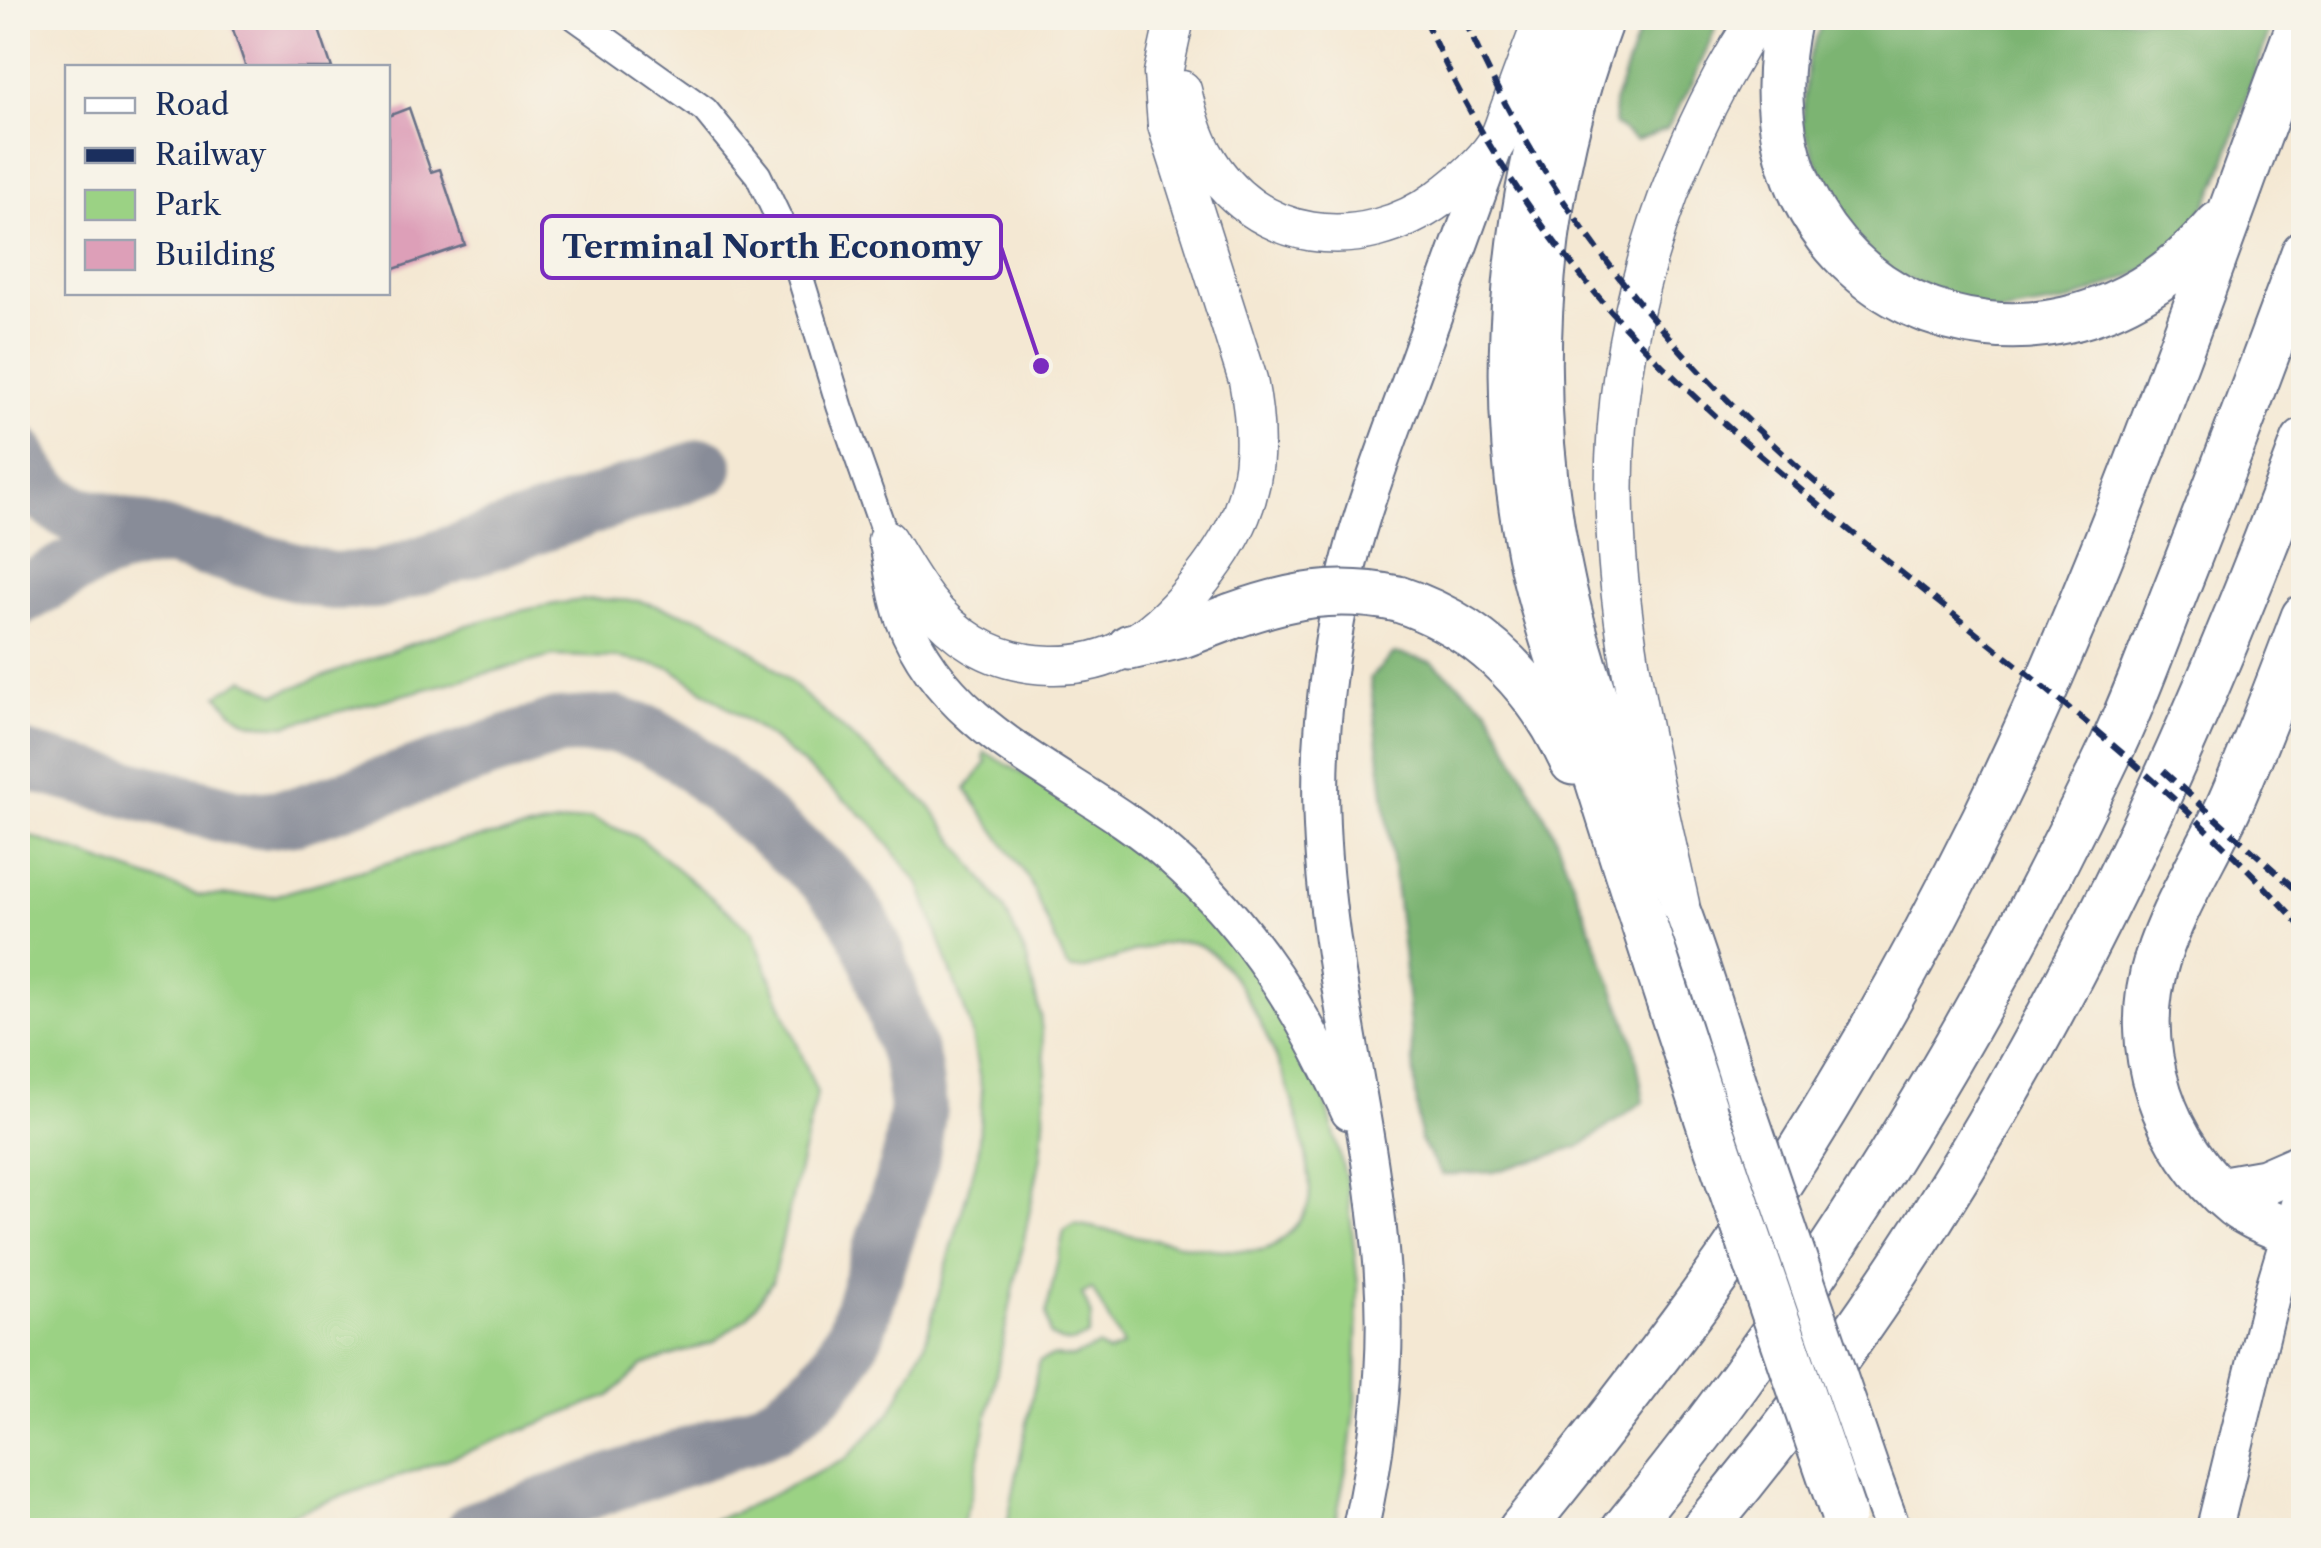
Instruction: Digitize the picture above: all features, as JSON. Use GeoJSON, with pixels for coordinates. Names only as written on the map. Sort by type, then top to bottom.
{"type":"FeatureCollection","features":[{"type":"Feature","properties":{"kind":"highway"},"geometry":{"type":"LineString","coordinates":[[1576,18],[1550,98],[1531,182],[1516,290],[1513,411],[1524,517],[1538,588],[1631,886],[1846,1522]]}},
{"type":"Feature","properties":{"kind":"highway"},"geometry":{"type":"LineString","coordinates":[[1788,18],[1780,54],[1780,128],[1804,200],[1850,260],[1913,304],[1947,317],[2026,328],[2101,312],[2136,294],[2179,263],[2230,212]]}},
{"type":"Feature","properties":{"kind":"highway"},"geometry":{"type":"LineString","coordinates":[[1521,1530],[1701,1298],[1762,1208],[1822,1112],[1984,819],[2076,617],[2302,18]]}},
{"type":"Feature","properties":{"kind":"highway"},"geometry":{"type":"LineString","coordinates":[[1624,1530],[1729,1396],[1795,1303],[1918,1110],[2020,930],[2123,722],[2246,413],[2304,253]]}},
{"type":"Feature","properties":{"kind":"highway"},"geometry":{"type":"LineString","coordinates":[[1704,1530],[1776,1445],[1850,1344],[2060,998],[2177,760],[2304,442]]}},
{"type":"Feature","properties":{"kind":"highway"},"geometry":{"type":"LineString","coordinates":[[1130,647],[1182,635],[1269,602],[1332,591],[1362,592],[1428,609],[1486,644],[1534,694],[1569,753],[1631,886]]}},
{"type":"Feature","properties":{"kind":"highway"},"geometry":{"type":"LineString","coordinates":[[2290,1232],[2238,1207],[2205,1176],[2172,1128],[2157,1089],[2147,1022],[2157,957],[2228,808],[2304,617]]}},
{"type":"Feature","properties":{"kind":"highway"},"geometry":{"type":"LineString","coordinates":[[2219,1190],[2266,1182],[2304,1165]]}},
{"type":"Feature","properties":{"kind":"highway"},"geometry":{"type":"LineString","coordinates":[[1729,1530],[1776,1445]]}},
{"type":"Feature","properties":{"kind":"main road"},"geometry":{"type":"LineString","coordinates":[[1175,18],[1181,86],[1204,154],[1242,201],[1280,223],[1316,233],[1345,234],[1374,231],[1401,222],[1448,192],[1496,144]]}},
{"type":"Feature","properties":{"kind":"main road"},"geometry":{"type":"LineString","coordinates":[[887,540],[930,607],[976,646],[1046,666],[1072,664],[1130,647],[1200,584],[1216,562],[1242,514],[1256,452],[1248,380],[1172,150],[1167,124],[1163,73],[1175,18]]}},
{"type":"Feature","properties":{"kind":"main road"},"geometry":{"type":"LineString","coordinates":[[1360,1530],[1383,1391],[1385,1330],[1377,1212],[1324,858],[1322,765],[1328,678],[1362,518],[1544,18]]}},
{"type":"Feature","properties":{"kind":"main road"},"geometry":{"type":"LineString","coordinates":[[1606,18],[1579,94],[1552,213],[1544,331],[1547,443],[1562,556],[1574,615],[1644,816],[1680,904],[1893,1530]]}},
{"type":"Feature","properties":{"kind":"main road"},"geometry":{"type":"LineString","coordinates":[[1680,904],[1637,703],[1622,607],[1615,514],[1617,421],[1631,322],[1664,208],[1705,110],[1757,18]]}},
{"type":"Feature","properties":{"kind":"main road"},"geometry":{"type":"LineString","coordinates":[[887,540],[903,618],[935,675],[970,715],[1170,855],[1230,912],[1300,1013],[1366,1155]]}},
{"type":"Feature","properties":{"kind":"main road"},"geometry":{"type":"LineString","coordinates":[[2214,1530],[2304,1186]]}},
{"type":"Feature","properties":{"kind":"street"},"geometry":{"type":"LineString","coordinates":[[576,18],[704,110],[758,175],[790,240],[840,407],[887,540]]}},
{"type":"Feature","properties":{"kind":"green space"},"geometry":{"type":"Polygon","coordinates":[[[1644,18],[1720,18],[1693,82],[1667,129],[1636,140],[1615,125],[1614,103],[1644,18]]]}},
{"type":"Feature","properties":{"kind":"green space"},"geometry":{"type":"Polygon","coordinates":[[[1823,18],[2274,18],[2218,182],[2192,230],[2144,271],[2068,302],[1995,314],[1883,270],[1834,207],[1802,125],[1808,59],[1823,18]]]}},
{"type":"Feature","properties":{"kind":"green space"},"geometry":{"type":"Polygon","coordinates":[[[592,599],[639,601],[707,620],[764,659],[930,806],[1004,908],[1027,959],[1040,1015],[1046,1072],[1041,1156],[970,1501],[960,1530],[684,1530],[736,1512],[846,1459],[891,1412],[924,1346],[978,1154],[982,1092],[970,1025],[920,885],[872,823],[770,737],[671,668],[620,658],[553,656],[287,725],[264,725],[240,718],[218,695],[245,679],[276,694],[471,624],[592,599]]]}},
{"type":"Feature","properties":{"kind":"green space"},"geometry":{"type":"Polygon","coordinates":[[[1395,653],[1432,662],[1488,708],[1554,833],[1633,1039],[1644,1101],[1579,1147],[1494,1172],[1442,1175],[1420,1140],[1403,950],[1370,678],[1395,653]]]}},
{"type":"Feature","properties":{"kind":"green space"},"geometry":{"type":"Polygon","coordinates":[[[985,752],[1159,861],[1265,980],[1326,1102],[1347,1183],[1358,1285],[1356,1400],[1334,1530],[1006,1530],[1039,1361],[1052,1356],[1073,1357],[1098,1346],[1108,1353],[1123,1346],[1092,1289],[1082,1294],[1092,1316],[1088,1335],[1069,1342],[1050,1335],[1046,1314],[1064,1231],[1075,1224],[1206,1248],[1255,1251],[1271,1247],[1304,1214],[1309,1201],[1309,1175],[1292,1100],[1276,1059],[1238,984],[1217,958],[1196,944],[1170,942],[1085,969],[1066,965],[1028,878],[966,789],[987,762],[985,752]]]}},
{"type":"Feature","properties":{"kind":"green space"},"geometry":{"type":"Polygon","coordinates":[[[590,818],[640,838],[752,931],[817,1093],[772,1282],[748,1316],[713,1342],[642,1365],[610,1396],[247,1530],[18,1530],[18,832],[198,895],[274,896],[458,842],[590,818]]]}},
{"type":"Feature","properties":{"kind":"building"},"geometry":{"type":"Polygon","coordinates":[[[229,18],[315,18],[331,65],[245,65],[229,18]]]}},
{"type":"Feature","properties":{"kind":"building"},"geometry":{"type":"Polygon","coordinates":[[[409,108],[431,172],[440,169],[465,245],[390,270],[390,115],[409,108]]]}},
{"type":"Feature","properties":{"kind":"taxiway"},"geometry":{"type":"LineString","coordinates":[[18,454],[40,488],[73,513],[330,581],[378,580],[705,467]]}},
{"type":"Feature","properties":{"kind":"taxiway"},"geometry":{"type":"LineString","coordinates":[[18,598],[108,551],[146,540],[166,539]]}},
{"type":"Feature","properties":{"kind":"taxiway"},"geometry":{"type":"LineString","coordinates":[[18,759],[235,817],[263,820],[295,816],[558,727],[612,724],[650,735],[683,755],[824,876],[863,926],[877,956],[912,1065],[918,1107],[910,1161],[856,1331],[839,1364],[822,1385],[784,1418],[754,1433],[475,1530]]}},
{"type":"Feature","properties":{"kind":"railway"},"geometry":{"type":"LineString","coordinates":[[1424,18],[1464,101],[1538,219],[1595,292],[1651,354],[1787,478],[2140,768],[2252,873],[2304,929]]}},
{"type":"Feature","properties":{"kind":"railway"},"geometry":{"type":"LineString","coordinates":[[1464,18],[1535,155],[1621,280],[1723,395],[1836,500]]}},
{"type":"Feature","properties":{"kind":"railway"},"geometry":{"type":"LineString","coordinates":[[2163,771],[2304,897]]}},
{"type":"Feature","properties":{"kind":"place","name":"Terminal North Economy"},"geometry":{"type":"Point","coordinates":[1041,366]}}]}
